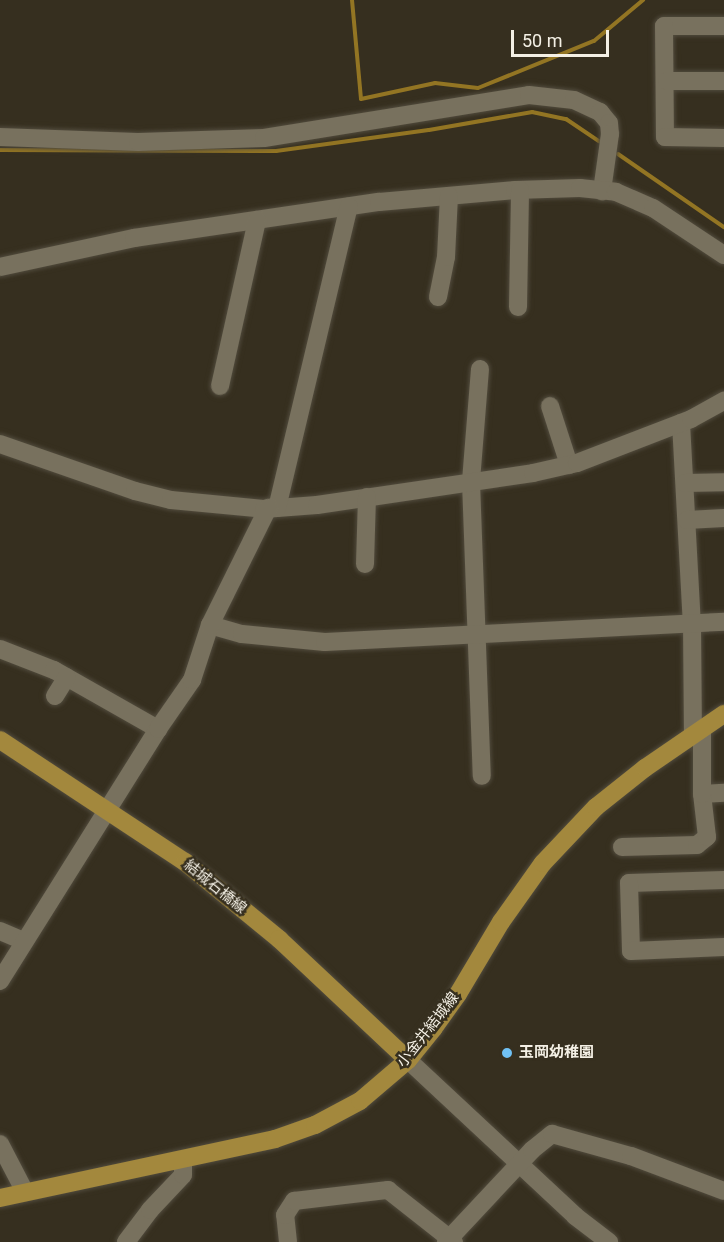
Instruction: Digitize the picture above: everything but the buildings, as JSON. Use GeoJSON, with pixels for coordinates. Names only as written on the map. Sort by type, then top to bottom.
{"type":"FeatureCollection","features":[{"type":"Feature","properties":{"kind":"main road","name":"小金井結城線"},"geometry":{"type":"LineString","coordinates":[[0,1198],[274,1139],[315,1125],[360,1101],[408,1060],[458,994],[501,922],[543,863],[596,807],[645,768],[724,714]]}},
{"type":"Feature","properties":{"kind":"main road","name":"結城石橋線"},"geometry":{"type":"LineString","coordinates":[[0,740],[185,862],[279,939],[408,1060]]}},
{"type":"Feature","properties":{"kind":"street"},"geometry":{"type":"LineString","coordinates":[[724,26],[664,26],[667,81],[665,137],[724,138]]}},
{"type":"Feature","properties":{"kind":"street"},"geometry":{"type":"LineString","coordinates":[[667,81],[724,81]]}},
{"type":"Feature","properties":{"kind":"street"},"geometry":{"type":"LineString","coordinates":[[0,137],[138,142],[264,138],[529,95],[574,100],[600,112],[609,123],[602,190]]}},
{"type":"Feature","properties":{"kind":"street"},"geometry":{"type":"LineString","coordinates":[[0,267],[134,238],[349,206],[520,190],[580,188],[616,192],[653,208],[724,255]]}},
{"type":"Feature","properties":{"kind":"street"},"geometry":{"type":"LineString","coordinates":[[518,307],[520,190]]}},
{"type":"Feature","properties":{"kind":"street"},"geometry":{"type":"LineString","coordinates":[[438,297],[446,257],[449,196]]}},
{"type":"Feature","properties":{"kind":"street"},"geometry":{"type":"LineString","coordinates":[[0,981],[158,729],[192,680],[210,625],[273,508],[349,206]]}},
{"type":"Feature","properties":{"kind":"street"},"geometry":{"type":"LineString","coordinates":[[220,386],[257,220]]}},
{"type":"Feature","properties":{"kind":"street"},"geometry":{"type":"LineString","coordinates":[[480,369],[471,482],[482,776]]}},
{"type":"Feature","properties":{"kind":"street"},"geometry":{"type":"LineString","coordinates":[[2,450],[162,498],[273,508],[471,482],[569,465],[681,423],[724,401]]}},
{"type":"Feature","properties":{"kind":"street"},"geometry":{"type":"LineString","coordinates":[[550,406],[569,465]]}},
{"type":"Feature","properties":{"kind":"street"},"geometry":{"type":"LineString","coordinates":[[622,847],[697,845],[707,837],[697,732],[681,423]]}},
{"type":"Feature","properties":{"kind":"street"},"geometry":{"type":"LineString","coordinates":[[685,483],[724,482]]}},
{"type":"Feature","properties":{"kind":"street"},"geometry":{"type":"LineString","coordinates":[[365,564],[367,497]]}},
{"type":"Feature","properties":{"kind":"street"},"geometry":{"type":"LineString","coordinates":[[687,520],[724,518]]}},
{"type":"Feature","properties":{"kind":"street"},"geometry":{"type":"LineString","coordinates":[[210,625],[242,634],[325,642],[724,622]]}},
{"type":"Feature","properties":{"kind":"street"},"geometry":{"type":"LineString","coordinates":[[0,649],[67,677],[158,729]]}},
{"type":"Feature","properties":{"kind":"street"},"geometry":{"type":"LineString","coordinates":[[55,696],[67,677]]}},
{"type":"Feature","properties":{"kind":"street"},"geometry":{"type":"LineString","coordinates":[[702,794],[724,793]]}},
{"type":"Feature","properties":{"kind":"street"},"geometry":{"type":"LineString","coordinates":[[724,880],[628,883],[631,951],[724,947]]}},
{"type":"Feature","properties":{"kind":"street"},"geometry":{"type":"LineString","coordinates":[[0,931],[23,941]]}},
{"type":"Feature","properties":{"kind":"street"},"geometry":{"type":"LineString","coordinates":[[408,1060],[575,1216],[609,1242]]}},
{"type":"Feature","properties":{"kind":"street"},"geometry":{"type":"LineString","coordinates":[[288,1242],[285,1215],[294,1201],[388,1190],[450,1241],[519,1164],[552,1134],[632,1156],[724,1191]]}},
{"type":"Feature","properties":{"kind":"street"},"geometry":{"type":"LineString","coordinates":[[0,1144],[25,1192]]}},
{"type":"Feature","properties":{"kind":"street"},"geometry":{"type":"LineString","coordinates":[[126,1242],[150,1210],[183,1174],[183,1160]]}},
{"type":"Feature","properties":{"kind":"waterway"},"geometry":{"type":"LineString","coordinates":[[352,0],[361,99],[435,83],[478,88],[594,41],[643,0]]}},
{"type":"Feature","properties":{"kind":"waterway"},"geometry":{"type":"LineString","coordinates":[[0,150],[276,151],[429,130],[532,112],[566,119],[599,141]]}},
{"type":"Feature","properties":{"kind":"waterway"},"geometry":{"type":"LineString","coordinates":[[618,154],[724,227]]}},
{"type":"Feature","properties":{"kind":"place","name":"玉岡幼稚園"},"geometry":{"type":"Point","coordinates":[507,1053]}}]}
